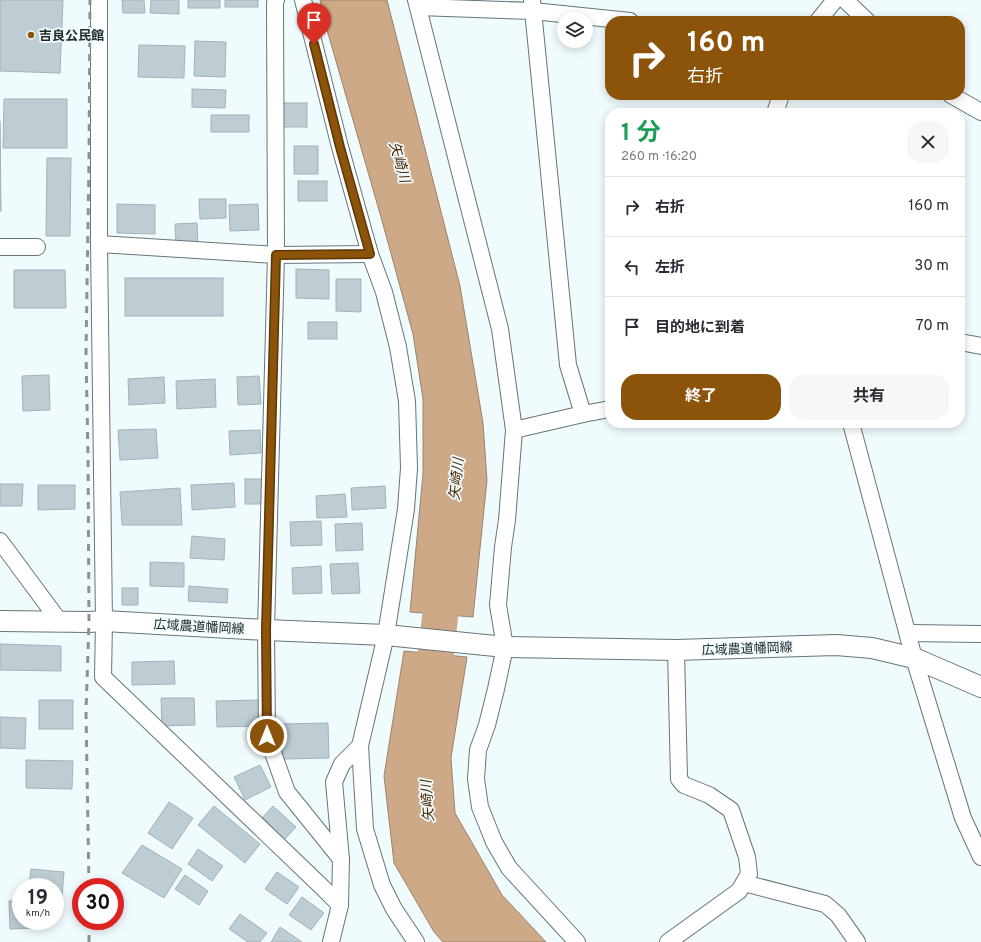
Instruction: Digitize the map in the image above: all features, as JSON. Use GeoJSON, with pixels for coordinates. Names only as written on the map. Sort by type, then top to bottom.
{"type":"FeatureCollection","features":[{"type":"Feature","properties":{"kind":"street"},"geometry":{"type":"LineString","coordinates":[[99,0],[99,244],[104,621],[103,677],[340,905]]}},
{"type":"Feature","properties":{"kind":"street"},"geometry":{"type":"LineString","coordinates":[[276,0],[276,255],[266,630],[267,736],[287,792],[342,859]]}},
{"type":"Feature","properties":{"kind":"street"},"geometry":{"type":"LineString","coordinates":[[303,0],[340,147],[370,254],[384,292],[398,347],[406,401],[409,468],[392,636],[360,746],[365,828],[382,885],[394,908],[416,942]]}},
{"type":"Feature","properties":{"kind":"street"},"geometry":{"type":"LineString","coordinates":[[822,16],[835,0]]}},
{"type":"Feature","properties":{"kind":"street"},"geometry":{"type":"LineString","coordinates":[[845,0],[862,16]]}},
{"type":"Feature","properties":{"kind":"street"},"geometry":{"type":"LineString","coordinates":[[577,942],[509,868],[494,842],[480,807],[476,779],[478,750],[489,718],[505,647],[498,605],[507,520],[514,430],[500,329],[417,3],[533,5],[605,17]]}},
{"type":"Feature","properties":{"kind":"street"},"geometry":{"type":"LineString","coordinates":[[533,5],[568,365],[583,414]]}},
{"type":"Feature","properties":{"kind":"street"},"geometry":{"type":"LineString","coordinates":[[960,100],[981,112]]}},
{"type":"Feature","properties":{"kind":"street"},"geometry":{"type":"LineString","coordinates":[[99,244],[276,255],[370,254]]}},
{"type":"Feature","properties":{"kind":"street"},"geometry":{"type":"LineString","coordinates":[[0,247],[37,246]]}},
{"type":"Feature","properties":{"kind":"street"},"geometry":{"type":"LineString","coordinates":[[965,343],[981,346]]}},
{"type":"Feature","properties":{"kind":"street"},"geometry":{"type":"LineString","coordinates":[[514,430],[605,410]]}},
{"type":"Feature","properties":{"kind":"street"},"geometry":{"type":"LineString","coordinates":[[852,428],[914,658],[963,818],[981,856]]}},
{"type":"Feature","properties":{"kind":"street"},"geometry":{"type":"LineString","coordinates":[[0,541],[60,622]]}},
{"type":"Feature","properties":{"kind":"street","name":"広域農道幡岡線"},"geometry":{"type":"LineString","coordinates":[[0,621],[104,621],[392,636],[505,647],[676,650],[836,645],[872,648],[914,658],[981,687]]}},
{"type":"Feature","properties":{"kind":"street"},"geometry":{"type":"LineString","coordinates":[[908,633],[981,634]]}},
{"type":"Feature","properties":{"kind":"street"},"geometry":{"type":"LineString","coordinates":[[668,942],[739,891],[749,874],[747,857],[731,810],[709,795],[684,785],[679,779],[676,650]]}},
{"type":"Feature","properties":{"kind":"street"},"geometry":{"type":"LineString","coordinates":[[331,942],[340,905],[342,859],[334,782],[342,764],[360,746]]}},
{"type":"Feature","properties":{"kind":"street"},"geometry":{"type":"LineString","coordinates":[[744,882],[825,904],[838,915],[857,942]]}},
{"type":"Feature","properties":{"kind":"water"},"geometry":{"type":"Polygon","coordinates":[[[320,0],[387,0],[460,286],[483,423],[487,480],[473,617],[410,612],[423,474],[423,399],[413,334],[325,23],[320,0]]]}},
{"type":"Feature","properties":{"kind":"water"},"geometry":{"type":"Polygon","coordinates":[[[404,651],[467,657],[451,758],[455,813],[502,895],[546,942],[443,942],[434,932],[394,863],[384,776],[404,651]]]}},
{"type":"Feature","properties":{"kind":"building","name":"吉良公民館"},"geometry":{"type":"Polygon","coordinates":[[[0,0],[63,0],[60,73],[0,71],[0,0]]]}},
{"type":"Feature","properties":{"kind":"building"},"geometry":{"type":"Polygon","coordinates":[[[122,0],[144,0],[145,13],[123,13],[122,0]]]}},
{"type":"Feature","properties":{"kind":"building"},"geometry":{"type":"Polygon","coordinates":[[[151,0],[179,0],[179,14],[150,13],[151,0]]]}},
{"type":"Feature","properties":{"kind":"building"},"geometry":{"type":"Polygon","coordinates":[[[188,0],[220,0],[220,8],[188,8],[188,0]]]}},
{"type":"Feature","properties":{"kind":"building"},"geometry":{"type":"Polygon","coordinates":[[[225,0],[258,0],[258,7],[225,7],[225,0]]]}},
{"type":"Feature","properties":{"kind":"building"},"geometry":{"type":"Polygon","coordinates":[[[195,41],[226,42],[225,77],[194,76],[195,41]]]}},
{"type":"Feature","properties":{"kind":"building"},"geometry":{"type":"Polygon","coordinates":[[[139,45],[185,46],[184,78],[138,77],[139,45]]]}},
{"type":"Feature","properties":{"kind":"building"},"geometry":{"type":"Polygon","coordinates":[[[192,89],[226,90],[225,108],[192,107],[192,89]]]}},
{"type":"Feature","properties":{"kind":"building"},"geometry":{"type":"Polygon","coordinates":[[[4,99],[67,99],[67,148],[3,148],[4,99]]]}},
{"type":"Feature","properties":{"kind":"building"},"geometry":{"type":"Polygon","coordinates":[[[281,103],[307,103],[307,127],[281,127],[281,103]]]}},
{"type":"Feature","properties":{"kind":"building"},"geometry":{"type":"Polygon","coordinates":[[[211,115],[249,115],[249,132],[211,132],[211,115]]]}},
{"type":"Feature","properties":{"kind":"building"},"geometry":{"type":"Polygon","coordinates":[[[0,121],[1,211],[0,211],[0,121]]]}},
{"type":"Feature","properties":{"kind":"building"},"geometry":{"type":"Polygon","coordinates":[[[294,146],[318,146],[318,174],[294,174],[294,146]]]}},
{"type":"Feature","properties":{"kind":"building"},"geometry":{"type":"Polygon","coordinates":[[[47,158],[71,158],[70,236],[46,236],[47,158]]]}},
{"type":"Feature","properties":{"kind":"building"},"geometry":{"type":"Polygon","coordinates":[[[298,181],[327,181],[327,201],[298,201],[298,181]]]}},
{"type":"Feature","properties":{"kind":"building"},"geometry":{"type":"Polygon","coordinates":[[[199,199],[226,199],[226,218],[200,219],[199,199]]]}},
{"type":"Feature","properties":{"kind":"building"},"geometry":{"type":"Polygon","coordinates":[[[117,204],[155,205],[155,234],[117,233],[117,204]]]}},
{"type":"Feature","properties":{"kind":"building"},"geometry":{"type":"Polygon","coordinates":[[[258,204],[259,230],[230,231],[229,205],[258,204]]]}},
{"type":"Feature","properties":{"kind":"building"},"geometry":{"type":"Polygon","coordinates":[[[197,223],[198,246],[176,246],[175,224],[197,223]]]}},
{"type":"Feature","properties":{"kind":"building"},"geometry":{"type":"Polygon","coordinates":[[[296,269],[329,270],[329,299],[296,298],[296,269]]]}},
{"type":"Feature","properties":{"kind":"building"},"geometry":{"type":"Polygon","coordinates":[[[14,270],[65,270],[66,308],[14,308],[14,270]]]}},
{"type":"Feature","properties":{"kind":"building"},"geometry":{"type":"Polygon","coordinates":[[[125,278],[223,278],[223,316],[125,316],[125,278]]]}},
{"type":"Feature","properties":{"kind":"building"},"geometry":{"type":"Polygon","coordinates":[[[336,279],[361,279],[361,312],[336,311],[336,279]]]}},
{"type":"Feature","properties":{"kind":"building"},"geometry":{"type":"Polygon","coordinates":[[[308,322],[337,322],[337,339],[308,339],[308,322]]]}},
{"type":"Feature","properties":{"kind":"building"},"geometry":{"type":"Polygon","coordinates":[[[49,375],[50,410],[23,411],[22,376],[49,375]]]}},
{"type":"Feature","properties":{"kind":"building"},"geometry":{"type":"Polygon","coordinates":[[[259,376],[261,404],[238,405],[237,377],[259,376]]]}},
{"type":"Feature","properties":{"kind":"building"},"geometry":{"type":"Polygon","coordinates":[[[164,377],[165,403],[129,405],[128,379],[164,377]]]}},
{"type":"Feature","properties":{"kind":"building"},"geometry":{"type":"Polygon","coordinates":[[[215,379],[216,407],[177,409],[176,381],[215,379]]]}},
{"type":"Feature","properties":{"kind":"building"},"geometry":{"type":"Polygon","coordinates":[[[156,429],[158,458],[120,460],[118,430],[156,429]]]}},
{"type":"Feature","properties":{"kind":"building"},"geometry":{"type":"Polygon","coordinates":[[[260,430],[261,453],[230,455],[229,431],[260,430]]]}},
{"type":"Feature","properties":{"kind":"building"},"geometry":{"type":"Polygon","coordinates":[[[245,479],[264,479],[264,504],[245,504],[245,479]]]}},
{"type":"Feature","properties":{"kind":"building"},"geometry":{"type":"Polygon","coordinates":[[[234,483],[235,507],[192,510],[191,485],[234,483]]]}},
{"type":"Feature","properties":{"kind":"building"},"geometry":{"type":"Polygon","coordinates":[[[0,484],[23,484],[22,506],[0,506],[0,484]]]}},
{"type":"Feature","properties":{"kind":"building"},"geometry":{"type":"Polygon","coordinates":[[[38,485],[75,485],[75,509],[38,510],[38,485]]]}},
{"type":"Feature","properties":{"kind":"building"},"geometry":{"type":"Polygon","coordinates":[[[385,486],[386,508],[352,510],[351,488],[385,486]]]}},
{"type":"Feature","properties":{"kind":"building"},"geometry":{"type":"Polygon","coordinates":[[[180,488],[182,525],[122,525],[120,492],[180,488]]]}},
{"type":"Feature","properties":{"kind":"building"},"geometry":{"type":"Polygon","coordinates":[[[345,494],[347,517],[317,518],[316,496],[345,494]]]}},
{"type":"Feature","properties":{"kind":"building"},"geometry":{"type":"Polygon","coordinates":[[[321,521],[322,545],[291,546],[290,522],[321,521]]]}},
{"type":"Feature","properties":{"kind":"building"},"geometry":{"type":"Polygon","coordinates":[[[362,523],[363,550],[336,551],[335,524],[362,523]]]}},
{"type":"Feature","properties":{"kind":"building"},"geometry":{"type":"Polygon","coordinates":[[[192,536],[225,539],[224,560],[190,558],[192,536]]]}},
{"type":"Feature","properties":{"kind":"building"},"geometry":{"type":"Polygon","coordinates":[[[150,562],[184,563],[184,587],[150,586],[150,562]]]}},
{"type":"Feature","properties":{"kind":"building"},"geometry":{"type":"Polygon","coordinates":[[[358,563],[360,593],[332,594],[330,564],[358,563]]]}},
{"type":"Feature","properties":{"kind":"building"},"geometry":{"type":"Polygon","coordinates":[[[321,566],[322,593],[293,594],[292,568],[321,566]]]}},
{"type":"Feature","properties":{"kind":"building"},"geometry":{"type":"Polygon","coordinates":[[[189,586],[228,589],[227,603],[188,601],[189,586]]]}},
{"type":"Feature","properties":{"kind":"building"},"geometry":{"type":"Polygon","coordinates":[[[122,588],[138,588],[138,605],[122,605],[122,588]]]}},
{"type":"Feature","properties":{"kind":"building"},"geometry":{"type":"Polygon","coordinates":[[[0,644],[61,646],[61,671],[0,670],[0,644]]]}},
{"type":"Feature","properties":{"kind":"building"},"geometry":{"type":"Polygon","coordinates":[[[174,661],[175,684],[132,685],[132,662],[174,661]]]}},
{"type":"Feature","properties":{"kind":"building"},"geometry":{"type":"Polygon","coordinates":[[[161,698],[194,698],[195,725],[162,726],[161,698]]]}},
{"type":"Feature","properties":{"kind":"building"},"geometry":{"type":"Polygon","coordinates":[[[39,700],[73,700],[73,729],[39,729],[39,700]]]}},
{"type":"Feature","properties":{"kind":"building"},"geometry":{"type":"Polygon","coordinates":[[[259,700],[260,726],[217,727],[216,701],[259,700]]]}},
{"type":"Feature","properties":{"kind":"building"},"geometry":{"type":"Polygon","coordinates":[[[0,717],[26,718],[25,749],[0,748],[0,717]]]}},
{"type":"Feature","properties":{"kind":"building"},"geometry":{"type":"Polygon","coordinates":[[[328,723],[329,758],[283,759],[282,724],[328,723]]]}},
{"type":"Feature","properties":{"kind":"building"},"geometry":{"type":"Polygon","coordinates":[[[26,760],[73,761],[72,789],[26,788],[26,760]]]}},
{"type":"Feature","properties":{"kind":"building"},"geometry":{"type":"Polygon","coordinates":[[[260,765],[271,787],[245,800],[234,777],[260,765]]]}},
{"type":"Feature","properties":{"kind":"building"},"geometry":{"type":"Polygon","coordinates":[[[169,802],[193,818],[172,849],[148,833],[169,802]]]}},
{"type":"Feature","properties":{"kind":"building"},"geometry":{"type":"Polygon","coordinates":[[[214,806],[260,844],[245,863],[198,825],[214,806]]]}},
{"type":"Feature","properties":{"kind":"building"},"geometry":{"type":"Polygon","coordinates":[[[273,806],[296,827],[284,840],[261,819],[273,806]]]}},
{"type":"Feature","properties":{"kind":"building"},"geometry":{"type":"Polygon","coordinates":[[[142,845],[182,869],[164,898],[122,873],[142,845]]]}},
{"type":"Feature","properties":{"kind":"building"},"geometry":{"type":"Polygon","coordinates":[[[198,849],[223,866],[212,881],[188,864],[198,849]]]}},
{"type":"Feature","properties":{"kind":"building"},"geometry":{"type":"Polygon","coordinates":[[[31,869],[64,872],[64,878],[30,878],[31,869]]]}},
{"type":"Feature","properties":{"kind":"building"},"geometry":{"type":"Polygon","coordinates":[[[277,872],[299,887],[287,904],[265,889],[277,872]]]}},
{"type":"Feature","properties":{"kind":"building"},"geometry":{"type":"Polygon","coordinates":[[[185,875],[208,891],[199,905],[175,889],[185,875]]]}},
{"type":"Feature","properties":{"kind":"building"},"geometry":{"type":"Polygon","coordinates":[[[302,897],[324,913],[311,930],[289,915],[302,897]]]}},
{"type":"Feature","properties":{"kind":"building"},"geometry":{"type":"Polygon","coordinates":[[[9,901],[12,901],[12,929],[10,929],[9,901]]]}},
{"type":"Feature","properties":{"kind":"building"},"geometry":{"type":"Polygon","coordinates":[[[240,914],[267,933],[260,942],[248,942],[229,929],[240,914]]]}},
{"type":"Feature","properties":{"kind":"building"},"geometry":{"type":"Polygon","coordinates":[[[280,927],[302,942],[271,942],[280,927]]]}},
{"type":"Feature","properties":{"kind":"waterway","name":"矢崎川"},"geometry":{"type":"LineString","coordinates":[[430,703],[446,566]]}},
{"type":"Feature","properties":{"kind":"railway"},"geometry":{"type":"LineString","coordinates":[[89,878],[86,711],[89,622],[86,353],[90,0]]}},
{"type":"Feature","properties":{"kind":"railway"},"geometry":{"type":"LineString","coordinates":[[89,930],[89,942]]}},
{"type":"Feature","properties":{"kind":"place","name":"吉良公民館"},"geometry":{"type":"Point","coordinates":[31,35]}},
{"type":"Feature","properties":{"kind":"route"},"geometry":{"type":"LineString","coordinates":[[267,736],[266,630],[276,255],[370,254],[340,147],[314,44]]}}]}
